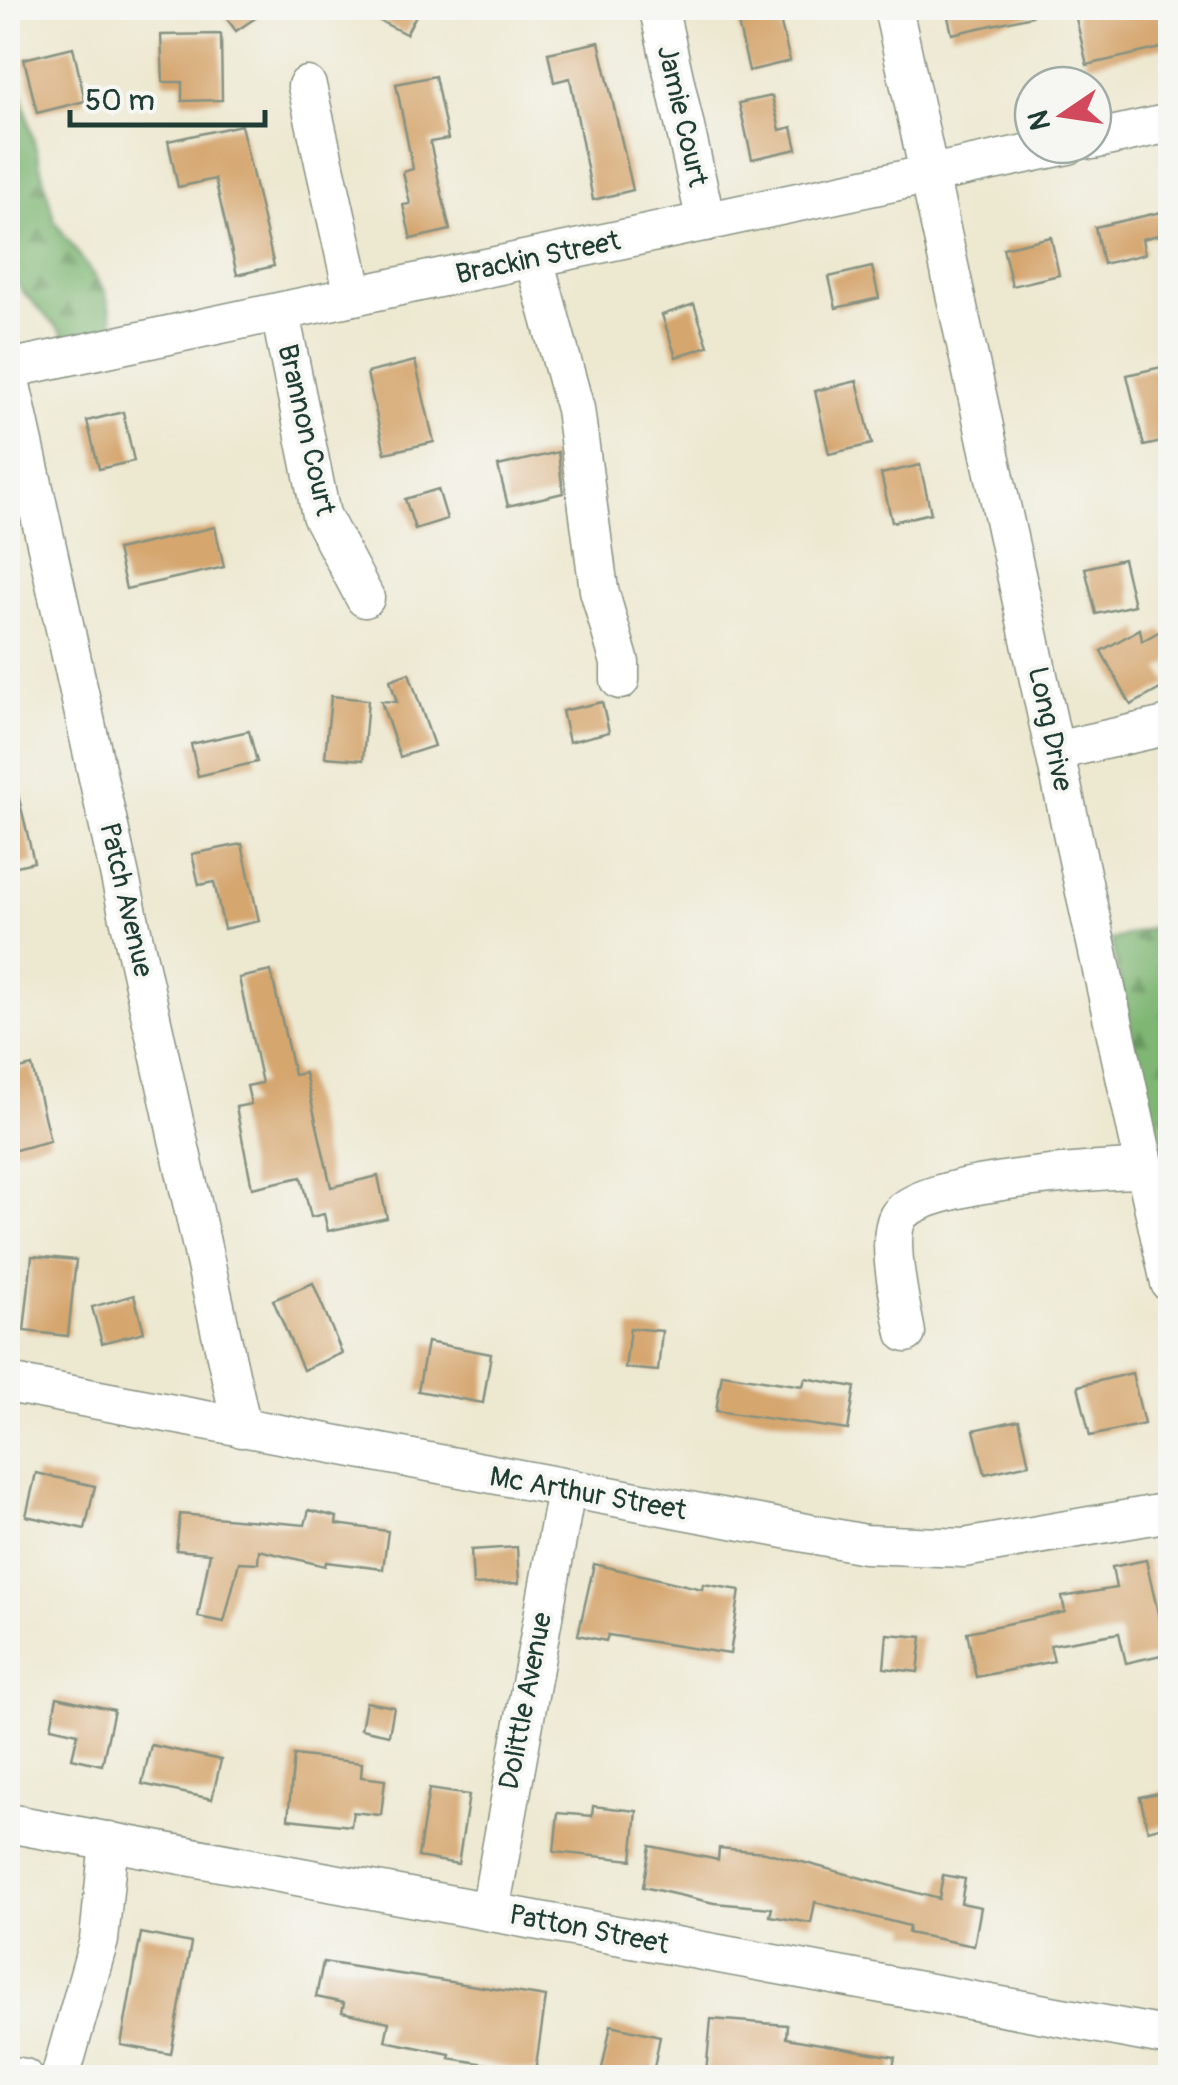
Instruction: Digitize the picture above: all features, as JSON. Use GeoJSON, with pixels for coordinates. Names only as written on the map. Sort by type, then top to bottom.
{"type":"FeatureCollection","features":[{"type":"Feature","properties":{"kind":"street","name":"Long Drive"},"geometry":{"type":"LineString","coordinates":[[894,8],[1170,1283]]}},
{"type":"Feature","properties":{"kind":"street","name":"Jamie Court"},"geometry":{"type":"LineString","coordinates":[[658,10],[706,222]]}},
{"type":"Feature","properties":{"kind":"street"},"geometry":{"type":"LineString","coordinates":[[307,86],[354,296]]}},
{"type":"Feature","properties":{"kind":"street"},"geometry":{"type":"LineString","coordinates":[[1113,136],[1170,123]]}},
{"type":"Feature","properties":{"kind":"street","name":"Brackin Street"},"geometry":{"type":"LineString","coordinates":[[8,370],[1013,157]]}},
{"type":"Feature","properties":{"kind":"street"},"geometry":{"type":"LineString","coordinates":[[534,258],[575,409],[599,590],[620,663],[620,680]]}},
{"type":"Feature","properties":{"kind":"street","name":"Brannon Court"},"geometry":{"type":"LineString","coordinates":[[280,313],[321,515],[365,598]]}},
{"type":"Feature","properties":{"kind":"street","name":"Patch Avenue"},"geometry":{"type":"LineString","coordinates":[[8,370],[242,1428]]}},
{"type":"Feature","properties":{"kind":"street"},"geometry":{"type":"LineString","coordinates":[[1054,751],[1170,726]]}},
{"type":"Feature","properties":{"kind":"street"},"geometry":{"type":"LineString","coordinates":[[906,1333],[894,1262],[895,1222],[905,1208],[950,1191],[1022,1178],[1087,1169],[1146,1168]]}},
{"type":"Feature","properties":{"kind":"street","name":"Mc Arthur Street"},"geometry":{"type":"LineString","coordinates":[[8,1384],[809,1536],[917,1548],[992,1545],[1170,1512]]}},
{"type":"Feature","properties":{"kind":"street","name":"Dolittle Avenue"},"geometry":{"type":"LineString","coordinates":[[490,1911],[566,1490]]}},
{"type":"Feature","properties":{"kind":"street","name":"Patton Street"},"geometry":{"type":"LineString","coordinates":[[8,1822],[1170,2037]]}},
{"type":"Feature","properties":{"kind":"street"},"geometry":{"type":"LineString","coordinates":[[60,2078],[99,1940],[109,1841]]}},
{"type":"Feature","properties":{"kind":"street"},"geometry":{"type":"LineString","coordinates":[[8,2075],[24,2078]]}},
{"type":"Feature","properties":{"kind":"green space"},"geometry":{"type":"Polygon","coordinates":[[[8,8],[17,8],[10,50],[55,222],[105,291],[116,333],[71,342],[22,291],[8,268],[8,8]]]}},
{"type":"Feature","properties":{"kind":"green space"},"geometry":{"type":"Polygon","coordinates":[[[1170,922],[1170,1212],[1111,940],[1170,922]]]}},
{"type":"Feature","properties":{"kind":"building"},"geometry":{"type":"Polygon","coordinates":[[[219,8],[270,8],[236,31],[219,8]]]}},
{"type":"Feature","properties":{"kind":"building"},"geometry":{"type":"Polygon","coordinates":[[[354,8],[420,8],[406,34],[354,8]]]}},
{"type":"Feature","properties":{"kind":"building"},"geometry":{"type":"Polygon","coordinates":[[[777,8],[790,61],[749,71],[735,10],[777,8]]]}},
{"type":"Feature","properties":{"kind":"building"},"geometry":{"type":"Polygon","coordinates":[[[946,8],[1031,8],[1032,16],[952,34],[946,8]]]}},
{"type":"Feature","properties":{"kind":"building"},"geometry":{"type":"Polygon","coordinates":[[[1129,8],[1131,15],[1170,8],[1170,46],[1087,65],[1075,14],[1129,8]]]}},
{"type":"Feature","properties":{"kind":"building"},"geometry":{"type":"Polygon","coordinates":[[[221,34],[222,100],[182,101],[182,82],[163,82],[161,35],[221,34]]]}},
{"type":"Feature","properties":{"kind":"building"},"geometry":{"type":"Polygon","coordinates":[[[599,42],[633,190],[593,200],[570,78],[554,82],[548,53],[599,42]]]}},
{"type":"Feature","properties":{"kind":"building"},"geometry":{"type":"Polygon","coordinates":[[[73,47],[85,101],[37,113],[24,59],[73,47]]]}},
{"type":"Feature","properties":{"kind":"building"},"geometry":{"type":"Polygon","coordinates":[[[435,76],[448,139],[430,142],[450,230],[411,239],[403,205],[410,204],[403,172],[413,169],[396,84],[435,76]]]}},
{"type":"Feature","properties":{"kind":"building"},"geometry":{"type":"Polygon","coordinates":[[[772,96],[780,130],[792,127],[797,149],[752,159],[739,103],[772,96]]]}},
{"type":"Feature","properties":{"kind":"building"},"geometry":{"type":"Polygon","coordinates":[[[241,125],[274,266],[237,275],[215,179],[178,187],[168,141],[241,125]]]}},
{"type":"Feature","properties":{"kind":"building"},"geometry":{"type":"Polygon","coordinates":[[[1170,210],[1170,232],[1142,239],[1145,254],[1103,264],[1095,227],[1170,210]]]}},
{"type":"Feature","properties":{"kind":"building"},"geometry":{"type":"Polygon","coordinates":[[[1051,237],[1059,275],[1012,286],[1003,248],[1051,237]]]}},
{"type":"Feature","properties":{"kind":"building"},"geometry":{"type":"Polygon","coordinates":[[[872,267],[879,298],[836,308],[829,277],[872,267]]]}},
{"type":"Feature","properties":{"kind":"building"},"geometry":{"type":"Polygon","coordinates":[[[694,304],[708,346],[676,357],[662,315],[694,304]]]}},
{"type":"Feature","properties":{"kind":"building"},"geometry":{"type":"Polygon","coordinates":[[[415,361],[434,442],[385,453],[367,373],[415,361]]]}},
{"type":"Feature","properties":{"kind":"building"},"geometry":{"type":"Polygon","coordinates":[[[1170,365],[1170,440],[1144,446],[1127,375],[1170,365]]]}},
{"type":"Feature","properties":{"kind":"building"},"geometry":{"type":"Polygon","coordinates":[[[857,381],[872,444],[829,454],[815,391],[857,381]]]}},
{"type":"Feature","properties":{"kind":"building"},"geometry":{"type":"Polygon","coordinates":[[[123,412],[134,461],[99,469],[87,421],[123,412]]]}},
{"type":"Feature","properties":{"kind":"building"},"geometry":{"type":"Polygon","coordinates":[[[558,452],[563,493],[508,506],[498,466],[558,452]]]}},
{"type":"Feature","properties":{"kind":"building"},"geometry":{"type":"Polygon","coordinates":[[[920,465],[931,513],[892,522],[881,474],[920,465]]]}},
{"type":"Feature","properties":{"kind":"building"},"geometry":{"type":"Polygon","coordinates":[[[438,489],[447,519],[415,529],[405,499],[438,489]]]}},
{"type":"Feature","properties":{"kind":"building"},"geometry":{"type":"Polygon","coordinates":[[[215,527],[224,567],[126,589],[117,550],[215,527]]]}},
{"type":"Feature","properties":{"kind":"building"},"geometry":{"type":"Polygon","coordinates":[[[1123,559],[1134,605],[1096,614],[1085,568],[1123,559]]]}},
{"type":"Feature","properties":{"kind":"building"},"geometry":{"type":"Polygon","coordinates":[[[1140,629],[1142,641],[1162,630],[1170,645],[1170,663],[1160,669],[1169,684],[1131,705],[1101,651],[1140,629]]]}},
{"type":"Feature","properties":{"kind":"building"},"geometry":{"type":"Polygon","coordinates":[[[409,673],[434,746],[400,757],[381,701],[397,702],[390,680],[409,673]]]}},
{"type":"Feature","properties":{"kind":"building"},"geometry":{"type":"Polygon","coordinates":[[[331,696],[368,700],[363,760],[325,757],[331,696]]]}},
{"type":"Feature","properties":{"kind":"building"},"geometry":{"type":"Polygon","coordinates":[[[602,702],[609,732],[569,742],[562,711],[602,702]]]}},
{"type":"Feature","properties":{"kind":"building"},"geometry":{"type":"Polygon","coordinates":[[[249,731],[257,762],[198,776],[191,744],[249,731]]]}},
{"type":"Feature","properties":{"kind":"building"},"geometry":{"type":"Polygon","coordinates":[[[16,786],[34,862],[8,868],[8,787],[16,786]]]}},
{"type":"Feature","properties":{"kind":"building"},"geometry":{"type":"Polygon","coordinates":[[[242,844],[259,921],[224,929],[214,882],[199,885],[192,854],[242,844]]]}},
{"type":"Feature","properties":{"kind":"building"},"geometry":{"type":"Polygon","coordinates":[[[271,971],[294,1075],[305,1073],[331,1187],[378,1176],[387,1218],[328,1231],[324,1214],[311,1217],[301,1177],[252,1188],[236,1107],[251,1104],[247,1086],[262,1083],[239,978],[271,971]]]}},
{"type":"Feature","properties":{"kind":"building"},"geometry":{"type":"Polygon","coordinates":[[[32,1066],[50,1141],[8,1152],[8,1072],[32,1066]]]}},
{"type":"Feature","properties":{"kind":"building"},"geometry":{"type":"Polygon","coordinates":[[[32,1256],[76,1260],[68,1336],[24,1331],[32,1256]]]}},
{"type":"Feature","properties":{"kind":"building"},"geometry":{"type":"Polygon","coordinates":[[[313,1283],[342,1353],[303,1370],[273,1300],[313,1283]]]}},
{"type":"Feature","properties":{"kind":"building"},"geometry":{"type":"Polygon","coordinates":[[[134,1295],[144,1332],[102,1343],[92,1307],[134,1295]]]}},
{"type":"Feature","properties":{"kind":"building"},"geometry":{"type":"Polygon","coordinates":[[[630,1328],[662,1331],[658,1371],[625,1368],[630,1328]]]}},
{"type":"Feature","properties":{"kind":"building"},"geometry":{"type":"Polygon","coordinates":[[[427,1342],[491,1354],[483,1403],[418,1391],[427,1342]]]}},
{"type":"Feature","properties":{"kind":"building"},"geometry":{"type":"Polygon","coordinates":[[[1132,1373],[1144,1424],[1090,1436],[1078,1386],[1132,1373]]]}},
{"type":"Feature","properties":{"kind":"building"},"geometry":{"type":"Polygon","coordinates":[[[722,1374],[803,1386],[805,1378],[855,1387],[848,1430],[716,1411],[722,1374]]]}},
{"type":"Feature","properties":{"kind":"building"},"geometry":{"type":"Polygon","coordinates":[[[1019,1420],[1029,1464],[985,1474],[974,1430],[1019,1420]]]}},
{"type":"Feature","properties":{"kind":"building"},"geometry":{"type":"Polygon","coordinates":[[[36,1473],[95,1486],[85,1529],[26,1516],[36,1473]]]}},
{"type":"Feature","properties":{"kind":"building"},"geometry":{"type":"Polygon","coordinates":[[[309,1510],[337,1517],[336,1524],[388,1531],[383,1569],[326,1562],[325,1566],[259,1550],[258,1563],[239,1562],[224,1622],[198,1617],[210,1553],[176,1550],[180,1514],[305,1525],[309,1510]]]}},
{"type":"Feature","properties":{"kind":"building"},"geometry":{"type":"Polygon","coordinates":[[[517,1547],[519,1583],[473,1585],[471,1550],[517,1547]]]}},
{"type":"Feature","properties":{"kind":"building"},"geometry":{"type":"Polygon","coordinates":[[[1146,1560],[1159,1618],[1170,1616],[1170,1653],[1126,1663],[1119,1633],[1050,1645],[1054,1661],[976,1677],[967,1632],[1065,1612],[1062,1597],[1116,1588],[1112,1567],[1146,1560]]]}},
{"type":"Feature","properties":{"kind":"building"},"geometry":{"type":"Polygon","coordinates":[[[594,1564],[702,1589],[703,1584],[740,1590],[730,1654],[608,1635],[606,1641],[578,1635],[594,1564]]]}},
{"type":"Feature","properties":{"kind":"building"},"geometry":{"type":"Polygon","coordinates":[[[887,1634],[922,1637],[918,1672],[884,1668],[887,1634]]]}},
{"type":"Feature","properties":{"kind":"building"},"geometry":{"type":"Polygon","coordinates":[[[57,1697],[114,1710],[102,1765],[72,1758],[78,1733],[51,1727],[57,1697]]]}},
{"type":"Feature","properties":{"kind":"building"},"geometry":{"type":"Polygon","coordinates":[[[366,1702],[394,1707],[389,1735],[361,1729],[366,1702]]]}},
{"type":"Feature","properties":{"kind":"building"},"geometry":{"type":"Polygon","coordinates":[[[151,1745],[221,1760],[212,1799],[142,1784],[151,1745]]]}},
{"type":"Feature","properties":{"kind":"building"},"geometry":{"type":"Polygon","coordinates":[[[294,1755],[362,1763],[361,1777],[385,1780],[381,1815],[353,1812],[351,1826],[288,1819],[294,1755]]]}},
{"type":"Feature","properties":{"kind":"building"},"geometry":{"type":"Polygon","coordinates":[[[429,1789],[469,1795],[458,1864],[418,1857],[429,1789]]]}},
{"type":"Feature","properties":{"kind":"building"},"geometry":{"type":"Polygon","coordinates":[[[1170,1790],[1170,1824],[1148,1830],[1140,1797],[1170,1790]]]}},
{"type":"Feature","properties":{"kind":"building"},"geometry":{"type":"Polygon","coordinates":[[[593,1806],[637,1811],[632,1860],[554,1852],[558,1813],[592,1816],[593,1806]]]}},
{"type":"Feature","properties":{"kind":"building"},"geometry":{"type":"Polygon","coordinates":[[[650,1846],[718,1860],[719,1848],[765,1852],[939,1899],[943,1875],[965,1879],[961,1903],[981,1907],[974,1946],[908,1933],[909,1926],[815,1902],[811,1923],[770,1916],[772,1908],[714,1903],[643,1887],[650,1846]]]}},
{"type":"Feature","properties":{"kind":"building"},"geometry":{"type":"Polygon","coordinates":[[[141,1933],[191,1943],[171,2054],[121,2045],[141,1933]]]}},
{"type":"Feature","properties":{"kind":"building"},"geometry":{"type":"Polygon","coordinates":[[[323,1962],[546,1997],[535,2072],[449,2058],[450,2054],[385,2041],[389,2022],[342,2012],[344,2003],[316,1997],[323,1962]]]}},
{"type":"Feature","properties":{"kind":"building"},"geometry":{"type":"Polygon","coordinates":[[[711,2019],[787,2025],[786,2038],[895,2057],[891,2078],[706,2073],[711,2019]]]}},
{"type":"Feature","properties":{"kind":"building"},"geometry":{"type":"Polygon","coordinates":[[[611,2025],[660,2036],[652,2078],[600,2078],[611,2025]]]}}]}
